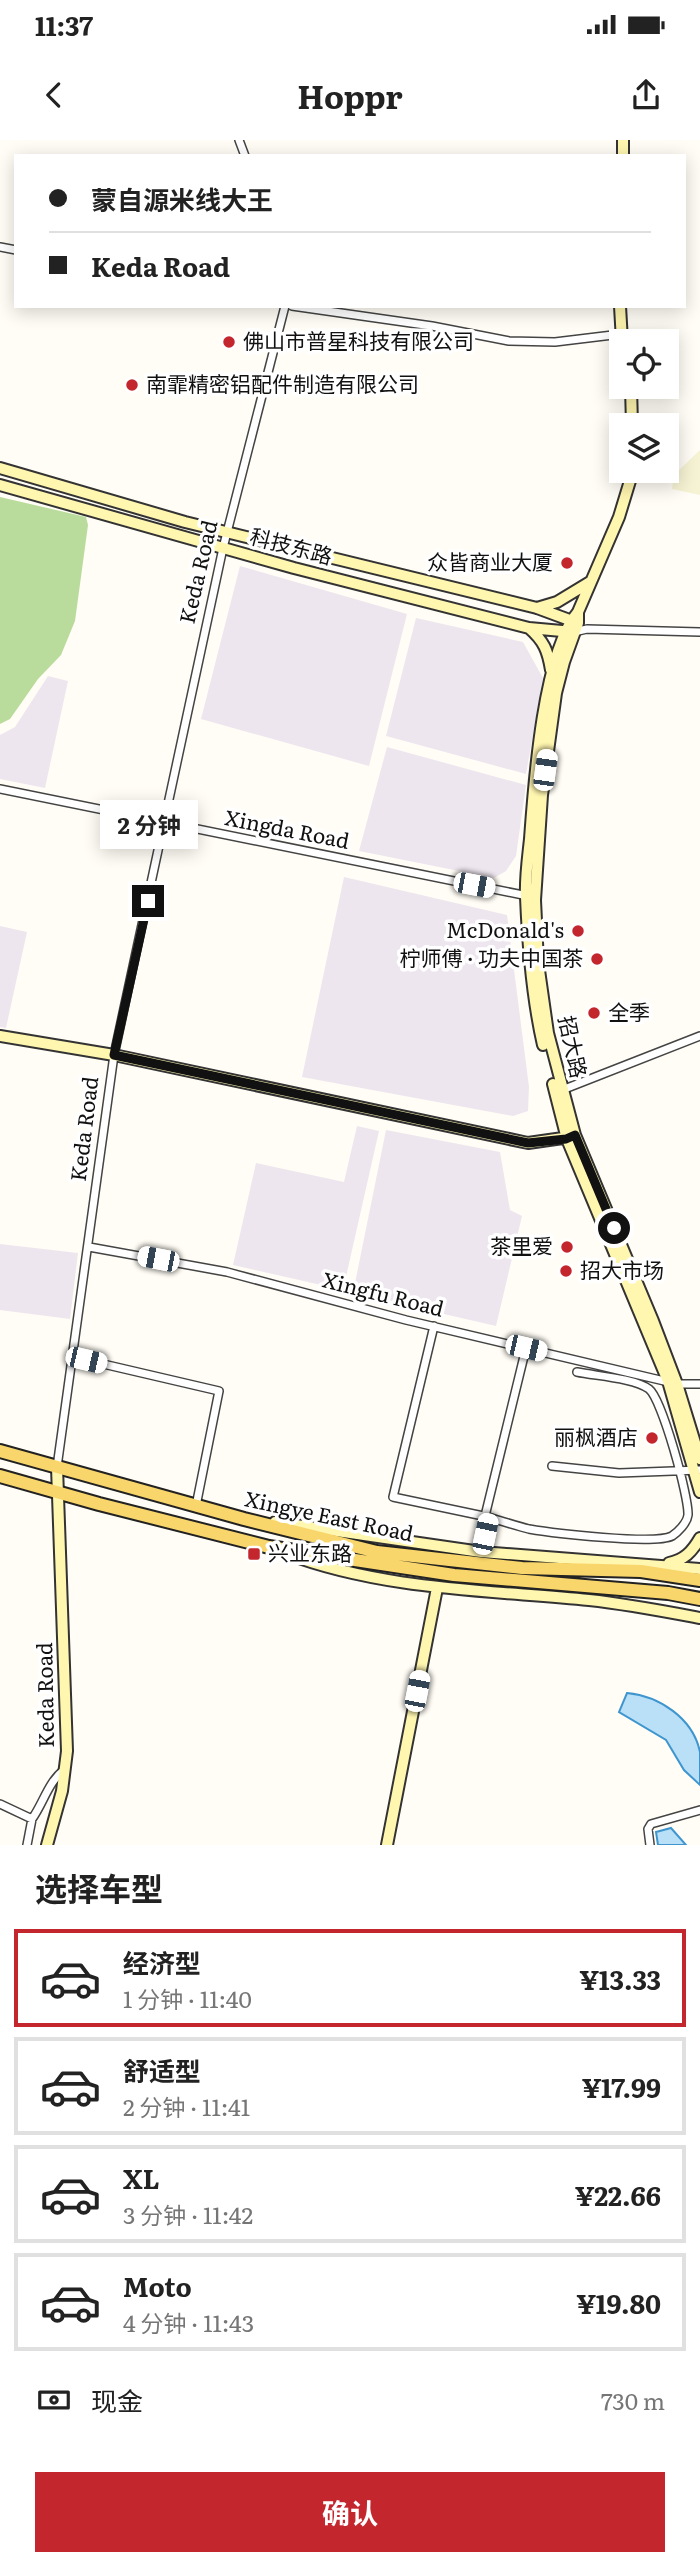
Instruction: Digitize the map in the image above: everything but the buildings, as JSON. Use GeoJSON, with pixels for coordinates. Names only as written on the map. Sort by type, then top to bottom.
{"type":"FeatureCollection","features":[{"type":"Feature","properties":{"kind":"main road"},"geometry":{"type":"LineString","coordinates":[[620,308],[621,329]]}},
{"type":"Feature","properties":{"kind":"main road"},"geometry":{"type":"LineString","coordinates":[[0,468],[227,533],[537,608],[576,625]]}},
{"type":"Feature","properties":{"kind":"main road"},"geometry":{"type":"LineString","coordinates":[[551,672],[576,625],[590,582],[620,517],[630,483]]}},
{"type":"Feature","properties":{"kind":"main road","name":"科技东路"},"geometry":{"type":"LineString","coordinates":[[0,485],[223,548],[529,628],[576,625]]}},
{"type":"Feature","properties":{"kind":"main road"},"geometry":{"type":"LineString","coordinates":[[537,608],[557,602],[590,582]]}},
{"type":"Feature","properties":{"kind":"main road","name":"招大路"},"geometry":{"type":"LineString","coordinates":[[571,1137],[548,1033],[531,897],[556,694],[576,625]]}},
{"type":"Feature","properties":{"kind":"main road"},"geometry":{"type":"LineString","coordinates":[[529,628],[548,650],[551,672],[538,753],[531,897],[532,976],[540,1030],[571,1137],[672,1382],[700,1459]]}},
{"type":"Feature","properties":{"kind":"main road"},"geometry":{"type":"LineString","coordinates":[[0,1035],[114,1055],[528,1143],[571,1137]]}},
{"type":"Feature","properties":{"kind":"main road"},"geometry":{"type":"LineString","coordinates":[[672,1382],[697,1470],[700,1492]]}},
{"type":"Feature","properties":{"kind":"main road","name":"Xingye East Road"},"geometry":{"type":"LineString","coordinates":[[0,1451],[244,1519],[377,1552],[522,1568],[641,1572],[700,1580]]}},
{"type":"Feature","properties":{"kind":"main road","name":"Keda Road"},"geometry":{"type":"LineString","coordinates":[[47,1845],[62,1791],[68,1719],[57,1467]]}},
{"type":"Feature","properties":{"kind":"main road"},"geometry":{"type":"LineString","coordinates":[[0,1468],[19,1474],[22,1481]]}},
{"type":"Feature","properties":{"kind":"main road"},"geometry":{"type":"LineString","coordinates":[[0,1476],[269,1547],[454,1575],[668,1593],[700,1599]]}},
{"type":"Feature","properties":{"kind":"main road"},"geometry":{"type":"LineString","coordinates":[[99,1504],[92,1492],[95,1482],[102,1480]]}},
{"type":"Feature","properties":{"kind":"main road"},"geometry":{"type":"LineString","coordinates":[[244,1519],[315,1526],[428,1546],[481,1552],[663,1564],[700,1569]]}},
{"type":"Feature","properties":{"kind":"main road"},"geometry":{"type":"LineString","coordinates":[[663,1564],[678,1561],[691,1553],[700,1538]]}},
{"type":"Feature","properties":{"kind":"main road"},"geometry":{"type":"LineString","coordinates":[[269,1547],[323,1567],[437,1588],[591,1600],[700,1618]]}},
{"type":"Feature","properties":{"kind":"main road"},"geometry":{"type":"LineString","coordinates":[[387,1845],[437,1588]]}},
{"type":"Feature","properties":{"kind":"street","name":"Keda Road"},"geometry":{"type":"LineString","coordinates":[[57,1467],[114,1055],[223,548],[284,308]]}},
{"type":"Feature","properties":{"kind":"street"},"geometry":{"type":"LineString","coordinates":[[306,308],[432,326],[509,341],[609,339]]}},
{"type":"Feature","properties":{"kind":"street"},"geometry":{"type":"LineString","coordinates":[[576,625],[700,632]]}},
{"type":"Feature","properties":{"kind":"street","name":"Xingda Road"},"geometry":{"type":"LineString","coordinates":[[0,789],[531,897]]}},
{"type":"Feature","properties":{"kind":"street"},"geometry":{"type":"LineString","coordinates":[[562,1090],[700,1036]]}},
{"type":"Feature","properties":{"kind":"street","name":"Xingfu Road"},"geometry":{"type":"LineString","coordinates":[[89,1247],[228,1272],[526,1348],[672,1382],[700,1384]]}},
{"type":"Feature","properties":{"kind":"street"},"geometry":{"type":"LineString","coordinates":[[434,1326],[393,1497],[550,1532],[650,1540],[674,1535],[688,1515],[661,1406],[651,1390],[639,1384],[576,1372]]}},
{"type":"Feature","properties":{"kind":"street"},"geometry":{"type":"LineString","coordinates":[[481,1552],[526,1348]]}},
{"type":"Feature","properties":{"kind":"street"},"geometry":{"type":"LineString","coordinates":[[86,1360],[219,1391],[196,1506]]}},
{"type":"Feature","properties":{"kind":"street"},"geometry":{"type":"LineString","coordinates":[[552,1466],[619,1473],[697,1470]]}},
{"type":"Feature","properties":{"kind":"street"},"geometry":{"type":"LineString","coordinates":[[27,1845],[32,1819],[43,1804],[55,1776],[65,1769]]}},
{"type":"Feature","properties":{"kind":"street"},"geometry":{"type":"LineString","coordinates":[[0,1804],[32,1819]]}},
{"type":"Feature","properties":{"kind":"street"},"geometry":{"type":"LineString","coordinates":[[650,1845],[648,1829],[651,1825],[700,1810]]}},
{"type":"Feature","properties":{"kind":"shaded area"},"geometry":{"type":"Polygon","coordinates":[[[700,450],[700,495],[672,489],[673,483],[679,483],[679,470],[700,450]]]}},
{"type":"Feature","properties":{"kind":"shaded area"},"geometry":{"type":"Polygon","coordinates":[[[240,566],[407,614],[369,766],[201,719],[240,566]]]}},
{"type":"Feature","properties":{"kind":"shaded area"},"geometry":{"type":"Polygon","coordinates":[[[416,618],[523,642],[543,678],[526,774],[386,736],[416,618]]]}},
{"type":"Feature","properties":{"kind":"shaded area"},"geometry":{"type":"Polygon","coordinates":[[[48,676],[68,681],[45,788],[0,779],[0,735],[15,727],[48,676]]]}},
{"type":"Feature","properties":{"kind":"shaded area"},"geometry":{"type":"Polygon","coordinates":[[[387,747],[526,785],[516,856],[506,871],[494,878],[359,851],[387,747]]]}},
{"type":"Feature","properties":{"kind":"shaded area"},"geometry":{"type":"Polygon","coordinates":[[[344,877],[507,915],[529,1087],[528,1111],[513,1116],[302,1077],[344,877]]]}},
{"type":"Feature","properties":{"kind":"shaded area"},"geometry":{"type":"Polygon","coordinates":[[[0,926],[27,932],[6,1028],[0,1027],[0,926]]]}},
{"type":"Feature","properties":{"kind":"shaded area"},"geometry":{"type":"Polygon","coordinates":[[[357,1126],[379,1131],[343,1290],[233,1265],[256,1163],[344,1182],[357,1126]]]}},
{"type":"Feature","properties":{"kind":"shaded area"},"geometry":{"type":"Polygon","coordinates":[[[386,1130],[500,1152],[510,1210],[522,1216],[496,1326],[353,1293],[386,1130]]]}},
{"type":"Feature","properties":{"kind":"shaded area"},"geometry":{"type":"Polygon","coordinates":[[[0,1244],[78,1253],[70,1319],[0,1310],[0,1244]]]}},
{"type":"Feature","properties":{"kind":"green space"},"geometry":{"type":"Polygon","coordinates":[[[0,497],[86,517],[88,525],[75,621],[61,655],[38,679],[10,719],[0,724],[0,497]]]}},
{"type":"Feature","properties":{"kind":"water"},"geometry":{"type":"Polygon","coordinates":[[[627,1693],[662,1704],[682,1719],[690,1729],[700,1752],[700,1785],[684,1770],[666,1740],[619,1712],[627,1693]]]}},
{"type":"Feature","properties":{"kind":"water"},"geometry":{"type":"Polygon","coordinates":[[[671,1828],[686,1845],[658,1845],[656,1832],[671,1828]]]}},
{"type":"Feature","properties":{"kind":"place","name":"佛山市普星科技有限公司"},"geometry":{"type":"Point","coordinates":[229,342]}},
{"type":"Feature","properties":{"kind":"place","name":"南霏精密铝配件制造有限公司"},"geometry":{"type":"Point","coordinates":[132,385]}},
{"type":"Feature","properties":{"kind":"place","name":"众皆商业大厦"},"geometry":{"type":"Point","coordinates":[567,563]}},
{"type":"Feature","properties":{"kind":"place","name":"McDonald's"},"geometry":{"type":"Point","coordinates":[578,931]}},
{"type":"Feature","properties":{"kind":"place","name":"柠师傅 · 功夫中国茶"},"geometry":{"type":"Point","coordinates":[597,959]}},
{"type":"Feature","properties":{"kind":"place","name":"全季"},"geometry":{"type":"Point","coordinates":[594,1013]}},
{"type":"Feature","properties":{"kind":"place","name":"茶里爱"},"geometry":{"type":"Point","coordinates":[567,1247]}},
{"type":"Feature","properties":{"kind":"place","name":"招大市场"},"geometry":{"type":"Point","coordinates":[566,1271]}},
{"type":"Feature","properties":{"kind":"place","name":"丽枫酒店"},"geometry":{"type":"Point","coordinates":[652,1438]}},
{"type":"Feature","properties":{"kind":"place","name":"兴业东路"},"geometry":{"type":"Point","coordinates":[254,1554]}},
{"type":"Feature","properties":{"kind":"route"},"geometry":{"type":"LineString","coordinates":[[148,901],[114,1055],[528,1143],[566,1139],[575,1135],[614,1228]]}}]}
